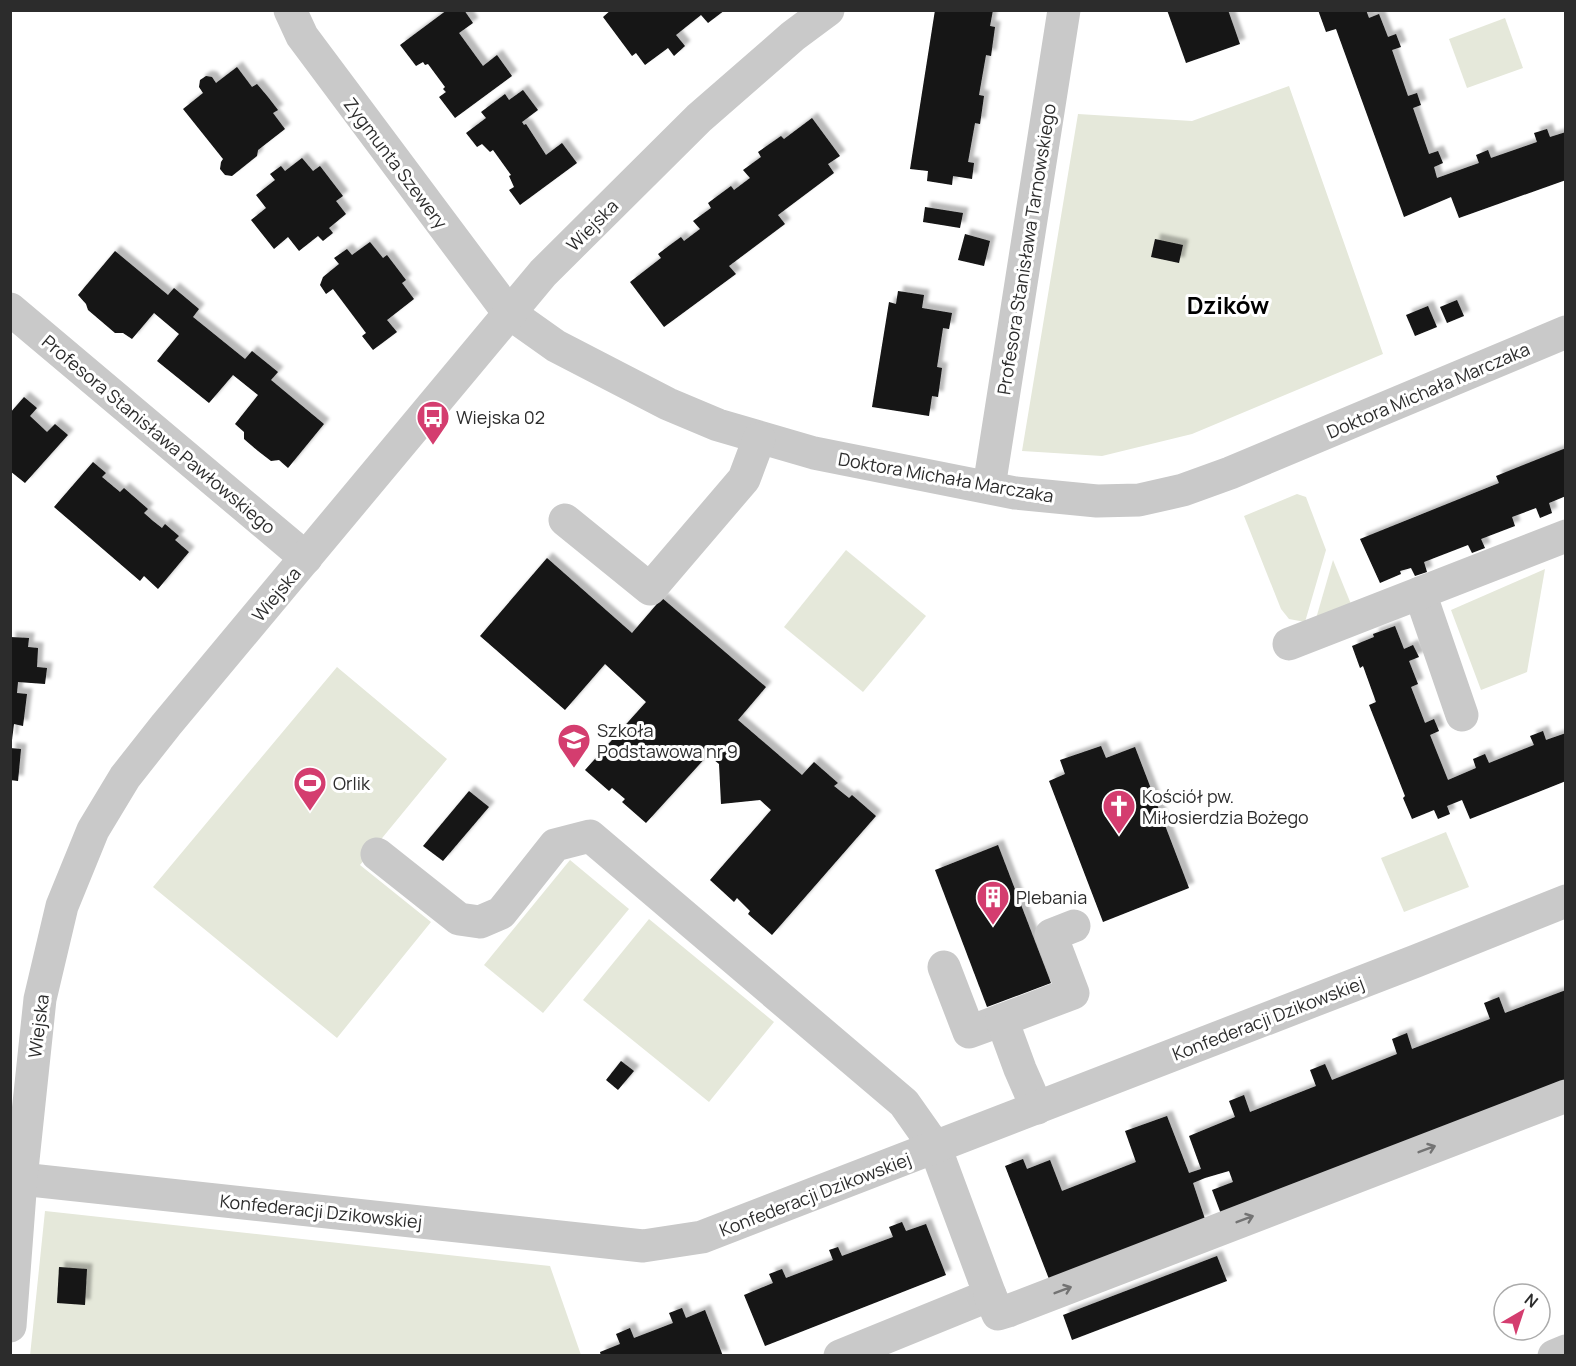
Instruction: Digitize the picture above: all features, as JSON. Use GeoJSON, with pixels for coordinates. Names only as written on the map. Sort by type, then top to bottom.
{"type":"FeatureCollection","features":[{"type":"Feature","properties":{"kind":"street","name":"Zygmunta Szewery"},"geometry":{"type":"LineString","coordinates":[[290,10],[309,45],[508,312]]}},
{"type":"Feature","properties":{"kind":"street","name":"Wiejska"},"geometry":{"type":"LineString","coordinates":[[10,1326],[21,1179],[40,999],[62,906],[93,830],[125,777],[166,724],[508,312],[543,273],[699,118],[793,36],[828,10]]}},
{"type":"Feature","properties":{"kind":"street","name":"Profesora Stanisława Tarnowskiego"},"geometry":{"type":"LineString","coordinates":[[989,487],[1064,10]]}},
{"type":"Feature","properties":{"kind":"street","name":"Profesora Stanisława Pawłowskiego"},"geometry":{"type":"LineString","coordinates":[[10,309],[306,558]]}},
{"type":"Feature","properties":{"kind":"street","name":"Doktora Michała Marczaka"},"geometry":{"type":"LineString","coordinates":[[508,312],[556,346],[616,378],[718,425],[759,439],[814,453],[1015,493],[1097,501],[1139,500],[1183,490],[1230,473],[1566,332]]}},
{"type":"Feature","properties":{"kind":"street"},"geometry":{"type":"LineString","coordinates":[[565,520],[650,589],[744,479],[759,439]]}},
{"type":"Feature","properties":{"kind":"street"},"geometry":{"type":"LineString","coordinates":[[1289,644],[1566,536]]}},
{"type":"Feature","properties":{"kind":"street"},"geometry":{"type":"LineString","coordinates":[[1420,593],[1462,715]]}},
{"type":"Feature","properties":{"kind":"street"},"geometry":{"type":"LineString","coordinates":[[377,854],[459,919],[480,922],[501,913],[555,845],[590,836],[904,1102],[936,1147],[999,1303]]}},
{"type":"Feature","properties":{"kind":"street","name":"Konfederacji Dzikowskiej"},"geometry":{"type":"LineString","coordinates":[[21,1179],[643,1246],[702,1237],[1416,961],[1566,900]]}},
{"type":"Feature","properties":{"kind":"street"},"geometry":{"type":"LineString","coordinates":[[944,967],[969,1032],[1073,993],[1051,935],[1074,926]]}},
{"type":"Feature","properties":{"kind":"street"},"geometry":{"type":"LineString","coordinates":[[1002,1020],[1037,1108]]}},
{"type":"Feature","properties":{"kind":"street"},"geometry":{"type":"LineString","coordinates":[[840,1356],[999,1303],[1566,1096]]}},
{"type":"Feature","properties":{"kind":"street"},"geometry":{"type":"LineString","coordinates":[[1554,1356],[1566,1351]]}},
{"type":"Feature","properties":{"kind":"shaded area"},"geometry":{"type":"Polygon","coordinates":[[[1505,18],[1523,68],[1467,88],[1449,39],[1505,18]]]}},
{"type":"Feature","properties":{"kind":"shaded area"},"geometry":{"type":"Polygon","coordinates":[[[1289,86],[1383,354],[1192,434],[1102,456],[1022,451],[1078,114],[1192,121],[1289,86]]]}},
{"type":"Feature","properties":{"kind":"shaded area"},"geometry":{"type":"Polygon","coordinates":[[[1297,494],[1306,497],[1326,550],[1305,622],[1289,619],[1281,609],[1244,516],[1297,494]]]}},
{"type":"Feature","properties":{"kind":"shaded area"},"geometry":{"type":"Polygon","coordinates":[[[846,550],[926,616],[863,692],[784,627],[846,550]]]}},
{"type":"Feature","properties":{"kind":"shaded area"},"geometry":{"type":"Polygon","coordinates":[[[1333,560],[1353,609],[1315,622],[1333,560]]]}},
{"type":"Feature","properties":{"kind":"shaded area"},"geometry":{"type":"Polygon","coordinates":[[[1545,569],[1527,672],[1481,690],[1451,610],[1545,569]]]}},
{"type":"Feature","properties":{"kind":"shaded area","name":"Orlik"},"geometry":{"type":"Polygon","coordinates":[[[337,667],[447,759],[360,865],[431,922],[337,1038],[153,887],[337,667]]]}},
{"type":"Feature","properties":{"kind":"shaded area"},"geometry":{"type":"Polygon","coordinates":[[[1446,832],[1469,887],[1404,912],[1381,858],[1446,832]]]}},
{"type":"Feature","properties":{"kind":"shaded area"},"geometry":{"type":"Polygon","coordinates":[[[570,860],[629,909],[543,1013],[484,965],[570,860]]]}},
{"type":"Feature","properties":{"kind":"shaded area"},"geometry":{"type":"Polygon","coordinates":[[[649,919],[774,1022],[709,1102],[583,1000],[649,919]]]}},
{"type":"Feature","properties":{"kind":"shaded area"},"geometry":{"type":"Polygon","coordinates":[[[45,1211],[550,1266],[581,1355],[30,1356],[45,1211]]]}},
{"type":"Feature","properties":{"kind":"building"},"geometry":{"type":"Polygon","coordinates":[[[447,10],[464,10],[473,23],[459,33],[483,66],[497,55],[512,76],[455,118],[439,97],[446,92],[443,89],[445,87],[428,64],[425,65],[423,62],[416,66],[400,45],[447,10]]]}},
{"type":"Feature","properties":{"kind":"building"},"geometry":{"type":"Polygon","coordinates":[[[611,10],[725,10],[708,23],[701,15],[676,35],[685,46],[674,56],[668,48],[645,65],[636,53],[632,56],[603,17],[611,10]]]}},
{"type":"Feature","properties":{"kind":"building"},"geometry":{"type":"Polygon","coordinates":[[[935,10],[993,10],[990,26],[995,27],[991,56],[986,55],[979,95],[984,96],[980,124],[975,123],[968,162],[974,163],[972,179],[953,176],[952,185],[927,181],[928,171],[910,169],[935,10]]]}},
{"type":"Feature","properties":{"kind":"building"},"geometry":{"type":"Polygon","coordinates":[[[1167,10],[1228,10],[1240,44],[1186,63],[1167,10]]]}},
{"type":"Feature","properties":{"kind":"building"},"geometry":{"type":"Polygon","coordinates":[[[1318,10],[1366,10],[1369,18],[1379,14],[1388,37],[1396,34],[1401,47],[1392,50],[1408,96],[1417,93],[1421,105],[1413,108],[1429,154],[1438,151],[1443,163],[1434,167],[1437,178],[1479,163],[1476,155],[1488,150],[1491,158],[1537,142],[1534,133],[1547,129],[1550,137],[1566,132],[1566,180],[1459,218],[1451,197],[1404,217],[1336,29],[1326,32],[1318,10]]]}},
{"type":"Feature","properties":{"kind":"building"},"geometry":{"type":"Polygon","coordinates":[[[237,67],[252,87],[257,84],[268,97],[278,110],[273,113],[285,129],[258,150],[257,156],[232,176],[225,175],[220,169],[223,159],[183,109],[203,93],[199,87],[200,80],[206,76],[212,77],[216,83],[237,67]]]}},
{"type":"Feature","properties":{"kind":"building"},"geometry":{"type":"Polygon","coordinates":[[[523,90],[538,110],[522,122],[526,124],[546,155],[562,143],[577,163],[520,205],[509,190],[514,187],[509,176],[511,175],[493,150],[490,152],[482,144],[477,147],[466,133],[486,118],[481,112],[505,94],[509,100],[523,90]]]}},
{"type":"Feature","properties":{"kind":"building"},"geometry":{"type":"Polygon","coordinates":[[[812,118],[840,156],[828,164],[834,173],[778,215],[785,224],[729,266],[736,274],[664,327],[630,282],[661,258],[658,254],[681,237],[684,241],[700,229],[693,221],[711,208],[708,203],[731,186],[734,190],[750,178],[743,170],[761,157],[758,152],[781,136],[784,139],[812,118]]]}},
{"type":"Feature","properties":{"kind":"building"},"geometry":{"type":"Polygon","coordinates":[[[302,158],[313,171],[320,166],[343,196],[336,201],[346,214],[329,228],[333,233],[323,241],[318,236],[299,251],[288,237],[274,249],[251,220],[266,208],[256,195],[275,180],[270,174],[281,166],[285,171],[302,158]]]}},
{"type":"Feature","properties":{"kind":"building"},"geometry":{"type":"Polygon","coordinates":[[[925,207],[963,213],[960,228],[923,222],[925,207]]]}},
{"type":"Feature","properties":{"kind":"building"},"geometry":{"type":"Polygon","coordinates":[[[965,234],[990,241],[984,266],[958,260],[965,234]]]}},
{"type":"Feature","properties":{"kind":"building"},"geometry":{"type":"Polygon","coordinates":[[[1155,239],[1183,245],[1179,263],[1151,257],[1155,239]]]}},
{"type":"Feature","properties":{"kind":"building"},"geometry":{"type":"Polygon","coordinates":[[[370,242],[383,258],[387,255],[406,280],[402,283],[414,299],[387,320],[397,332],[373,350],[362,336],[366,333],[333,289],[326,294],[320,285],[323,277],[339,264],[334,258],[347,249],[352,255],[370,242]]]}},
{"type":"Feature","properties":{"kind":"building"},"geometry":{"type":"Polygon","coordinates":[[[115,251],[168,295],[174,288],[199,309],[193,317],[245,359],[252,351],[278,372],[271,380],[324,424],[288,468],[279,460],[271,461],[258,451],[244,439],[244,432],[235,424],[258,395],[233,375],[209,403],[157,361],[179,334],[154,313],[132,339],[123,333],[115,333],[88,310],[78,295],[115,251]]]}},
{"type":"Feature","properties":{"kind":"building"},"geometry":{"type":"Polygon","coordinates":[[[898,291],[924,295],[922,308],[952,313],[949,329],[943,328],[937,367],[942,368],[938,397],[932,396],[929,416],[872,407],[889,302],[896,304],[898,291]]]}},
{"type":"Feature","properties":{"kind":"building"},"geometry":{"type":"Polygon","coordinates":[[[1457,300],[1464,316],[1447,323],[1440,307],[1457,300]]]}},
{"type":"Feature","properties":{"kind":"building"},"geometry":{"type":"Polygon","coordinates":[[[1428,306],[1437,327],[1415,336],[1406,315],[1428,306]]]}},
{"type":"Feature","properties":{"kind":"building"},"geometry":{"type":"Polygon","coordinates":[[[24,397],[37,408],[30,416],[47,432],[55,424],[68,435],[25,483],[10,471],[10,413],[24,397]]]}},
{"type":"Feature","properties":{"kind":"building"},"geometry":{"type":"Polygon","coordinates":[[[1566,448],[1566,496],[1549,503],[1552,513],[1540,518],[1536,508],[1512,517],[1515,526],[1481,539],[1485,548],[1472,553],[1468,545],[1424,562],[1427,572],[1415,576],[1411,568],[1400,571],[1401,574],[1380,583],[1360,539],[1499,483],[1496,476],[1566,448]]]}},
{"type":"Feature","properties":{"kind":"building"},"geometry":{"type":"Polygon","coordinates":[[[93,462],[106,473],[102,477],[120,492],[124,488],[148,509],[144,513],[153,521],[162,528],[165,524],[179,536],[175,540],[189,552],[158,589],[144,576],[140,581],[54,507],[93,462]]]}},
{"type":"Feature","properties":{"kind":"building"},"geometry":{"type":"Polygon","coordinates":[[[547,558],[632,633],[662,598],[766,687],[738,720],[802,775],[814,762],[838,783],[834,786],[849,798],[852,795],[876,816],[772,935],[748,914],[750,911],[737,898],[734,902],[710,880],[771,810],[760,800],[721,804],[719,764],[708,755],[646,823],[622,802],[625,799],[612,788],[609,791],[585,770],[646,702],[605,664],[565,710],[480,636],[547,558]]]}},
{"type":"Feature","properties":{"kind":"building"},"geometry":{"type":"Polygon","coordinates":[[[1395,626],[1404,649],[1413,645],[1419,657],[1409,661],[1418,684],[1411,687],[1425,723],[1434,719],[1439,731],[1430,735],[1448,780],[1476,768],[1473,759],[1485,754],[1489,763],[1534,745],[1530,736],[1543,731],[1546,740],[1566,733],[1566,781],[1470,819],[1462,800],[1447,806],[1450,814],[1438,819],[1434,810],[1412,819],[1369,705],[1376,702],[1363,666],[1360,668],[1352,646],[1374,637],[1373,634],[1395,626]]]}},
{"type":"Feature","properties":{"kind":"building"},"geometry":{"type":"Polygon","coordinates":[[[10,637],[29,638],[28,647],[38,648],[37,667],[47,668],[45,684],[18,682],[17,693],[27,694],[23,726],[14,724],[12,740],[10,740],[10,637]]]}},
{"type":"Feature","properties":{"kind":"building","name":"Kościół pw. Miłosierdzia Bożego"},"geometry":{"type":"Polygon","coordinates":[[[1101,746],[1106,758],[1135,747],[1189,888],[1103,922],[1049,781],[1065,774],[1060,760],[1101,746]]]}},
{"type":"Feature","properties":{"kind":"building"},"geometry":{"type":"Polygon","coordinates":[[[10,748],[21,749],[18,781],[10,780],[10,748]]]}},
{"type":"Feature","properties":{"kind":"building"},"geometry":{"type":"Polygon","coordinates":[[[469,791],[489,807],[443,861],[423,846],[469,791]]]}},
{"type":"Feature","properties":{"kind":"building","name":"Plebania"},"geometry":{"type":"Polygon","coordinates":[[[998,845],[1051,983],[987,1007],[935,870],[998,845]]]}},
{"type":"Feature","properties":{"kind":"building"},"geometry":{"type":"Polygon","coordinates":[[[1566,990],[1566,1082],[1221,1214],[1212,1190],[1233,1182],[1229,1171],[1205,1178],[1193,1183],[1205,1219],[1049,1279],[1005,1166],[1023,1159],[1027,1169],[1050,1160],[1062,1191],[1136,1162],[1125,1131],[1167,1116],[1189,1173],[1201,1169],[1189,1136],[1235,1117],[1229,1101],[1244,1095],[1250,1112],[1316,1086],[1310,1070],[1325,1064],[1332,1080],[1397,1054],[1392,1039],[1407,1033],[1412,1049],[1490,1019],[1484,1003],[1499,997],[1505,1013],[1566,990]]]}},
{"type":"Feature","properties":{"kind":"building"},"geometry":{"type":"Polygon","coordinates":[[[621,1061],[634,1071],[618,1090],[606,1080],[621,1061]]]}},
{"type":"Feature","properties":{"kind":"building"},"geometry":{"type":"Polygon","coordinates":[[[902,1222],[906,1231],[926,1224],[946,1275],[765,1346],[744,1295],[773,1283],[769,1274],[782,1269],[786,1278],[833,1260],[829,1250],[838,1247],[842,1256],[893,1237],[889,1227],[902,1222]]]}},
{"type":"Feature","properties":{"kind":"building"},"geometry":{"type":"Polygon","coordinates":[[[1217,1256],[1227,1281],[1072,1340],[1063,1315],[1217,1256]]]}},
{"type":"Feature","properties":{"kind":"building"},"geometry":{"type":"Polygon","coordinates":[[[59,1267],[87,1269],[85,1305],[57,1303],[59,1267]]]}},
{"type":"Feature","properties":{"kind":"building"},"geometry":{"type":"Polygon","coordinates":[[[682,1308],[686,1318],[705,1310],[723,1356],[601,1356],[600,1352],[620,1344],[616,1334],[630,1328],[634,1338],[673,1323],[669,1313],[682,1308]]]}},
{"type":"Feature","properties":{"kind":"place","name":"Wiejska 02"},"geometry":{"type":"Point","coordinates":[433,446]}},
{"type":"Feature","properties":{"kind":"place","name":"Szkoła Podstawowa nr 9"},"geometry":{"type":"Point","coordinates":[574,769]}},
{"type":"Feature","properties":{"kind":"place","name":"Orlik"},"geometry":{"type":"Point","coordinates":[310,812]}},
{"type":"Feature","properties":{"kind":"place","name":"Kościół pw. Miłosierdzia Bożego"},"geometry":{"type":"Point","coordinates":[1119,835]}},
{"type":"Feature","properties":{"kind":"place","name":"Plebania"},"geometry":{"type":"Point","coordinates":[993,926]}},
{"type":"Feature","properties":{"kind":"district","name":"Dzików"},"geometry":{"type":"Point","coordinates":[1228,304]}}]}
